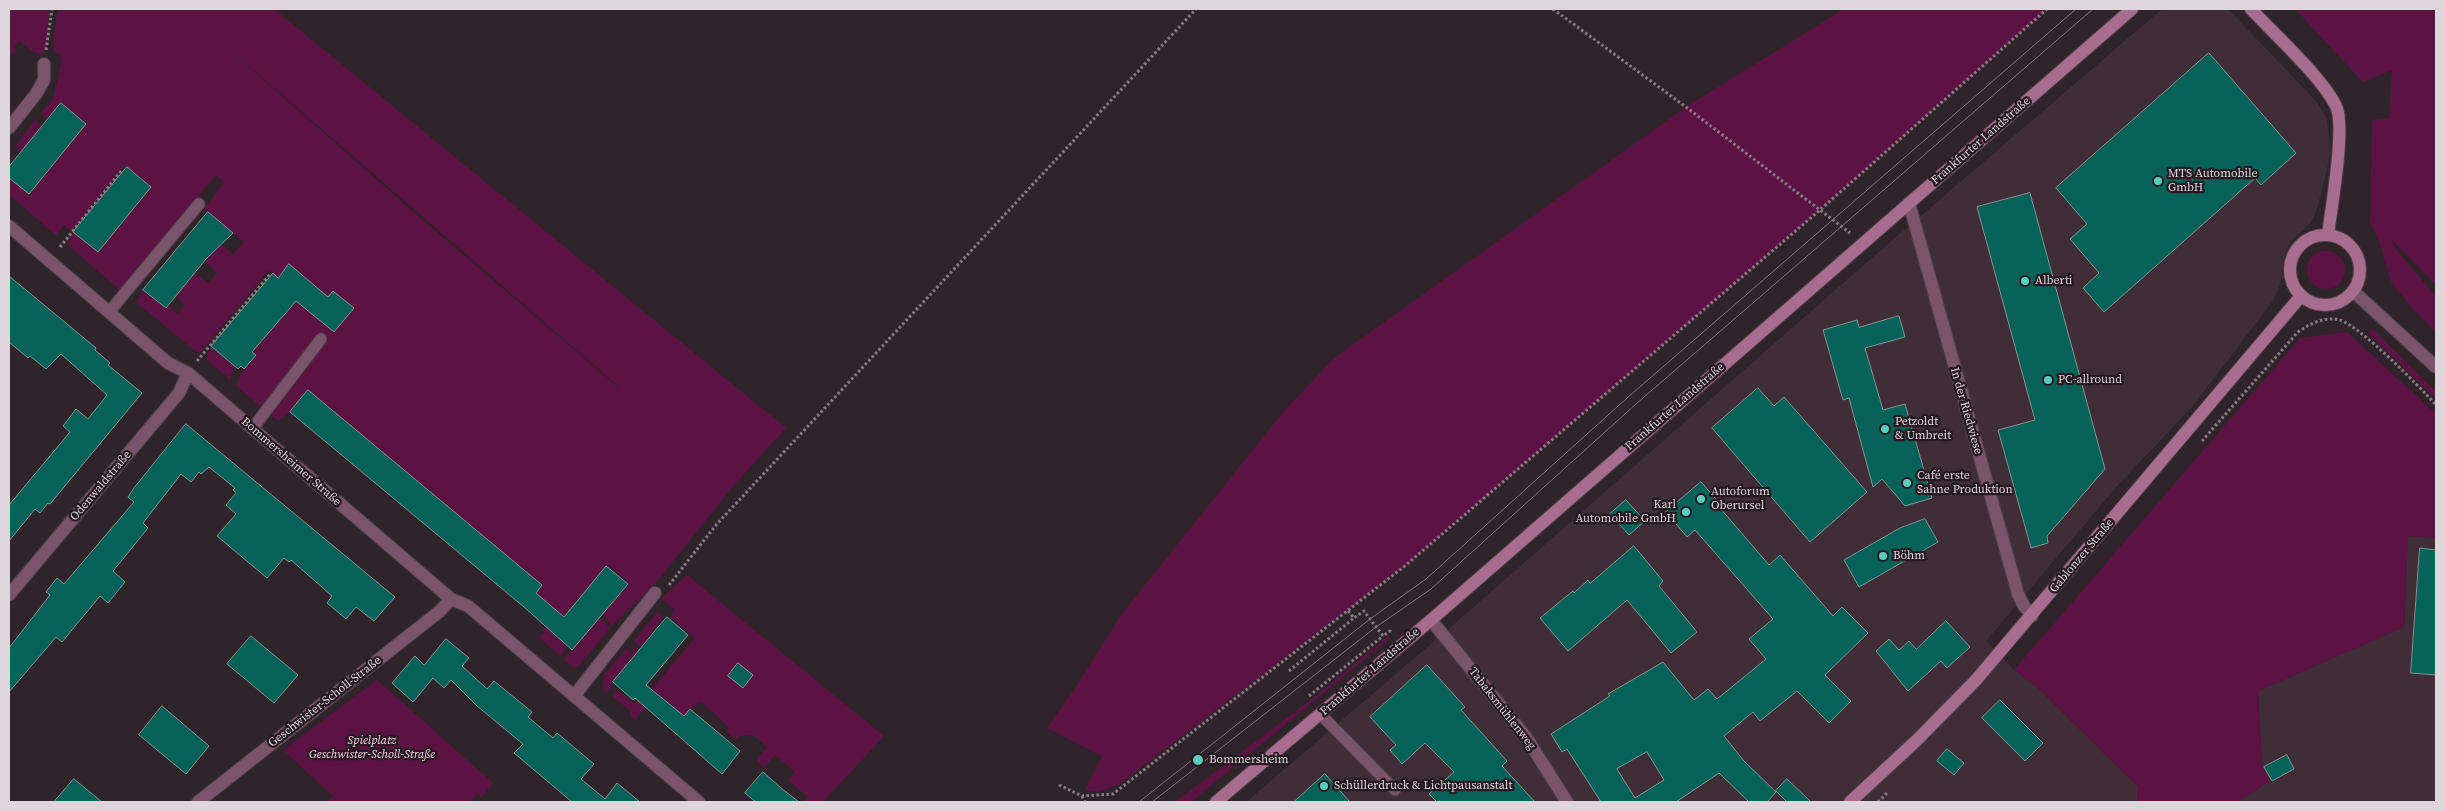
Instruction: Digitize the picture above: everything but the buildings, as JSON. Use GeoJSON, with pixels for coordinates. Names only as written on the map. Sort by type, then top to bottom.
{"type":"FeatureCollection","features":[{"type":"Feature","properties":{"kind":"main road","name":"Frankfurter Landstraße"},"geometry":{"type":"LineString","coordinates":[[1216,802],[1431,620],[2132,9]]}},
{"type":"Feature","properties":{"kind":"main road"},"geometry":{"type":"LineString","coordinates":[[2251,9],[2320,83],[2337,108],[2340,145],[2328,235]]}},
{"type":"Feature","properties":{"kind":"main road"},"geometry":{"type":"LineString","coordinates":[[2328,235],[2348,244],[2358,258],[2359,276],[2353,291],[2341,302],[2326,305],[2309,302],[2301,296],[2290,279],[2291,260],[2296,250],[2307,239],[2328,235]]}},
{"type":"Feature","properties":{"kind":"main road","name":"Gablonzer Straße"},"geometry":{"type":"LineString","coordinates":[[1850,802],[1917,740],[1976,680],[2301,296]]}},
{"type":"Feature","properties":{"kind":"street"},"geometry":{"type":"LineString","coordinates":[[9,128],[36,94],[44,80],[44,64]]}},
{"type":"Feature","properties":{"kind":"street","name":"In der Riedwiese"},"geometry":{"type":"LineString","coordinates":[[1910,203],[2018,594],[2032,616]]}},
{"type":"Feature","properties":{"kind":"street","name":"Bommersheimer Straße"},"geometry":{"type":"LineString","coordinates":[[9,226],[168,363],[188,373],[450,599],[468,606],[699,802]]}},
{"type":"Feature","properties":{"kind":"street"},"geometry":{"type":"LineString","coordinates":[[2353,291],[2436,367]]}},
{"type":"Feature","properties":{"kind":"street","name":"Odenwaldstraße"},"geometry":{"type":"LineString","coordinates":[[9,595],[179,393],[188,373]]}},
{"type":"Feature","properties":{"kind":"street"},"geometry":{"type":"LineString","coordinates":[[574,696],[655,593]]}},
{"type":"Feature","properties":{"kind":"street","name":"Geschwister-Scholl-Straße"},"geometry":{"type":"LineString","coordinates":[[198,802],[212,798],[440,611],[450,599]]}},
{"type":"Feature","properties":{"kind":"street","name":"Tabaksmühlenweg"},"geometry":{"type":"LineString","coordinates":[[1431,620],[1526,737],[1567,802]]}},
{"type":"Feature","properties":{"kind":"lane"},"geometry":{"type":"LineString","coordinates":[[109,312],[199,204]]}},
{"type":"Feature","properties":{"kind":"lane"},"geometry":{"type":"LineString","coordinates":[[252,429],[321,339]]}},
{"type":"Feature","properties":{"kind":"lane"},"geometry":{"type":"LineString","coordinates":[[1320,715],[1395,790]]}},
{"type":"Feature","properties":{"kind":"path"},"geometry":{"type":"LineString","coordinates":[[44,64],[52,9]]}},
{"type":"Feature","properties":{"kind":"path"},"geometry":{"type":"LineString","coordinates":[[655,593],[669,585],[716,525],[1196,9]]}},
{"type":"Feature","properties":{"kind":"path"},"geometry":{"type":"LineString","coordinates":[[1554,9],[1686,106],[1862,244]]}},
{"type":"Feature","properties":{"kind":"path"},"geometry":{"type":"LineString","coordinates":[[1059,785],[1082,796],[1113,794],[1406,566],[1820,210],[2047,9]]}},
{"type":"Feature","properties":{"kind":"path"},"geometry":{"type":"LineString","coordinates":[[60,246],[122,170]]}},
{"type":"Feature","properties":{"kind":"path"},"geometry":{"type":"LineString","coordinates":[[188,373],[271,274]]}},
{"type":"Feature","properties":{"kind":"path"},"geometry":{"type":"LineString","coordinates":[[2297,333],[2308,324],[2339,320],[2360,332],[2436,405]]}},
{"type":"Feature","properties":{"kind":"path"},"geometry":{"type":"LineString","coordinates":[[1348,611],[1354,618]]}},
{"type":"Feature","properties":{"kind":"path"},"geometry":{"type":"LineString","coordinates":[[1289,671],[1364,611],[1383,636]]}},
{"type":"Feature","properties":{"kind":"path"},"geometry":{"type":"LineString","coordinates":[[1309,696],[1390,631],[1402,644]]}},
{"type":"Feature","properties":{"kind":"path"},"geometry":{"type":"LineString","coordinates":[[1082,796],[1085,802]]}},
{"type":"Feature","properties":{"kind":"shaded area"},"geometry":{"type":"Polygon","coordinates":[[[2162,9],[2228,9],[2317,102],[2327,119],[2331,153],[2317,209],[2311,223],[2292,240],[2285,253],[2280,285],[2272,302],[2192,407],[2118,485],[1986,641],[2014,670],[2039,689],[2138,787],[2137,802],[1246,802],[1452,626],[1874,256],[2162,9]]]}},
{"type":"Feature","properties":{"kind":"shaded area"},"geometry":{"type":"Polygon","coordinates":[[[2408,536],[2436,538],[2436,802],[2238,802],[2269,781],[2262,766],[2258,691],[2404,627],[2408,536]]]}},
{"type":"Feature","properties":{"kind":"green space"},"geometry":{"type":"Polygon","coordinates":[[[9,9],[49,9],[46,47],[43,50],[44,55],[33,52],[19,41],[13,47],[16,50],[9,58],[9,9]]]}},
{"type":"Feature","properties":{"kind":"green space"},"geometry":{"type":"Polygon","coordinates":[[[58,9],[274,9],[786,428],[733,486],[660,578],[612,626],[602,614],[630,584],[610,566],[606,566],[551,631],[567,645],[560,656],[539,637],[544,632],[545,624],[557,611],[536,593],[542,585],[308,390],[290,412],[278,421],[271,415],[329,339],[321,333],[264,410],[236,385],[244,369],[256,356],[252,352],[299,296],[308,280],[289,264],[278,278],[269,270],[199,354],[136,302],[143,290],[165,308],[168,305],[178,314],[185,305],[176,296],[195,273],[208,283],[217,273],[204,261],[219,243],[233,254],[244,242],[204,209],[224,182],[216,175],[198,196],[203,197],[122,292],[67,244],[73,232],[98,252],[151,187],[125,165],[71,231],[64,225],[56,235],[9,195],[9,178],[29,194],[86,124],[61,103],[48,120],[41,113],[53,99],[62,59],[59,54],[54,52],[53,38],[58,9]],[[206,29],[409,208],[619,387],[206,29]]]}},
{"type":"Feature","properties":{"kind":"green space"},"geometry":{"type":"Polygon","coordinates":[[[1844,9],[2047,9],[1820,210],[1406,565],[1118,785],[1098,792],[1085,790],[1102,756],[1047,728],[1077,685],[1121,615],[1284,411],[1334,358],[1686,107],[1844,9]]]}},
{"type":"Feature","properties":{"kind":"green space"},"geometry":{"type":"Polygon","coordinates":[[[2295,9],[2436,9],[2436,285],[2391,239],[2396,249],[2436,297],[2436,332],[2413,309],[2391,282],[2378,238],[2370,223],[2372,121],[2376,119],[2389,119],[2392,70],[2363,82],[2295,9]]]}},
{"type":"Feature","properties":{"kind":"green space"},"geometry":{"type":"Polygon","coordinates":[[[35,120],[42,127],[21,152],[15,146],[35,120]]]}},
{"type":"Feature","properties":{"kind":"green space"},"geometry":{"type":"Polygon","coordinates":[[[2326,251],[2333,252],[2339,257],[2344,263],[2344,277],[2339,283],[2333,288],[2326,289],[2319,288],[2313,283],[2308,277],[2307,270],[2308,263],[2313,257],[2319,252],[2326,251]]]}},
{"type":"Feature","properties":{"kind":"green space"},"geometry":{"type":"Polygon","coordinates":[[[2373,329],[2436,392],[2436,399],[2368,333],[2373,329]]]}},
{"type":"Feature","properties":{"kind":"green space"},"geometry":{"type":"Polygon","coordinates":[[[2347,332],[2436,414],[2436,538],[2408,536],[2404,627],[2258,691],[2262,766],[2270,781],[2238,802],[2137,802],[2138,787],[2039,689],[2014,670],[2300,338],[2347,332]]]}},
{"type":"Feature","properties":{"kind":"green space"},"geometry":{"type":"Polygon","coordinates":[[[211,346],[235,366],[230,379],[206,359],[211,346]]]}},
{"type":"Feature","properties":{"kind":"green space"},"geometry":{"type":"Polygon","coordinates":[[[687,575],[884,736],[823,802],[804,802],[808,797],[788,780],[795,772],[775,755],[764,768],[756,760],[767,747],[753,735],[740,736],[736,740],[726,731],[729,727],[700,701],[684,716],[652,689],[695,638],[670,617],[675,610],[661,598],[687,575]]]}},
{"type":"Feature","properties":{"kind":"green space"},"geometry":{"type":"Polygon","coordinates":[[[657,612],[663,617],[641,647],[634,641],[657,612]]]}},
{"type":"Feature","properties":{"kind":"green space"},"geometry":{"type":"Polygon","coordinates":[[[600,617],[610,628],[578,667],[574,668],[564,660],[571,649],[600,617]]]}},
{"type":"Feature","properties":{"kind":"green space"},"geometry":{"type":"Polygon","coordinates":[[[1388,636],[1388,640],[1191,802],[1175,802],[1312,699],[1388,636]]]}},
{"type":"Feature","properties":{"kind":"green space"},"geometry":{"type":"Polygon","coordinates":[[[634,647],[638,651],[610,684],[612,687],[607,693],[602,687],[605,674],[626,649],[631,653],[634,647]]]}},
{"type":"Feature","properties":{"kind":"green space","name":"Spielplatz Geschwister-Scholl-Straße"},"geometry":{"type":"Polygon","coordinates":[[[377,680],[493,783],[481,798],[478,794],[469,802],[326,802],[333,796],[283,750],[377,680]]]}},
{"type":"Feature","properties":{"kind":"green space"},"geometry":{"type":"Polygon","coordinates":[[[647,687],[656,695],[635,720],[630,715],[631,712],[612,696],[617,690],[634,704],[647,687]]]}},
{"type":"Feature","properties":{"kind":"tram line"},"geometry":{"type":"LineString","coordinates":[[1139,802],[1370,619],[1426,579],[1627,398],[2076,9]]}},
{"type":"Feature","properties":{"kind":"tram line"},"geometry":{"type":"LineString","coordinates":[[1152,802],[1376,627],[1431,589],[1636,404],[2093,9]]}},
{"type":"Feature","properties":{"kind":"place","name":"MTS Automobile GmbH"},"geometry":{"type":"Point","coordinates":[2158,181]}},
{"type":"Feature","properties":{"kind":"place","name":"Alberti"},"geometry":{"type":"Point","coordinates":[2025,281]}},
{"type":"Feature","properties":{"kind":"place","name":"PC-allround"},"geometry":{"type":"Point","coordinates":[2048,380]}},
{"type":"Feature","properties":{"kind":"place","name":"Petzoldt & Umbreit"},"geometry":{"type":"Point","coordinates":[1885,429]}},
{"type":"Feature","properties":{"kind":"place","name":"Café erste Sahne Produktion"},"geometry":{"type":"Point","coordinates":[1907,483]}},
{"type":"Feature","properties":{"kind":"place","name":"Autoforum Oberursel"},"geometry":{"type":"Point","coordinates":[1701,499]}},
{"type":"Feature","properties":{"kind":"place","name":"Karl Automobile GmbH"},"geometry":{"type":"Point","coordinates":[1686,512]}},
{"type":"Feature","properties":{"kind":"place","name":"Böhm"},"geometry":{"type":"Point","coordinates":[1883,556]}},
{"type":"Feature","properties":{"kind":"place","name":"Bommersheim"},"geometry":{"type":"Point","coordinates":[1198,760]}},
{"type":"Feature","properties":{"kind":"place","name":"Schüllerdruck & Lichtpausanstalt"},"geometry":{"type":"Point","coordinates":[1324,786]}}]}
